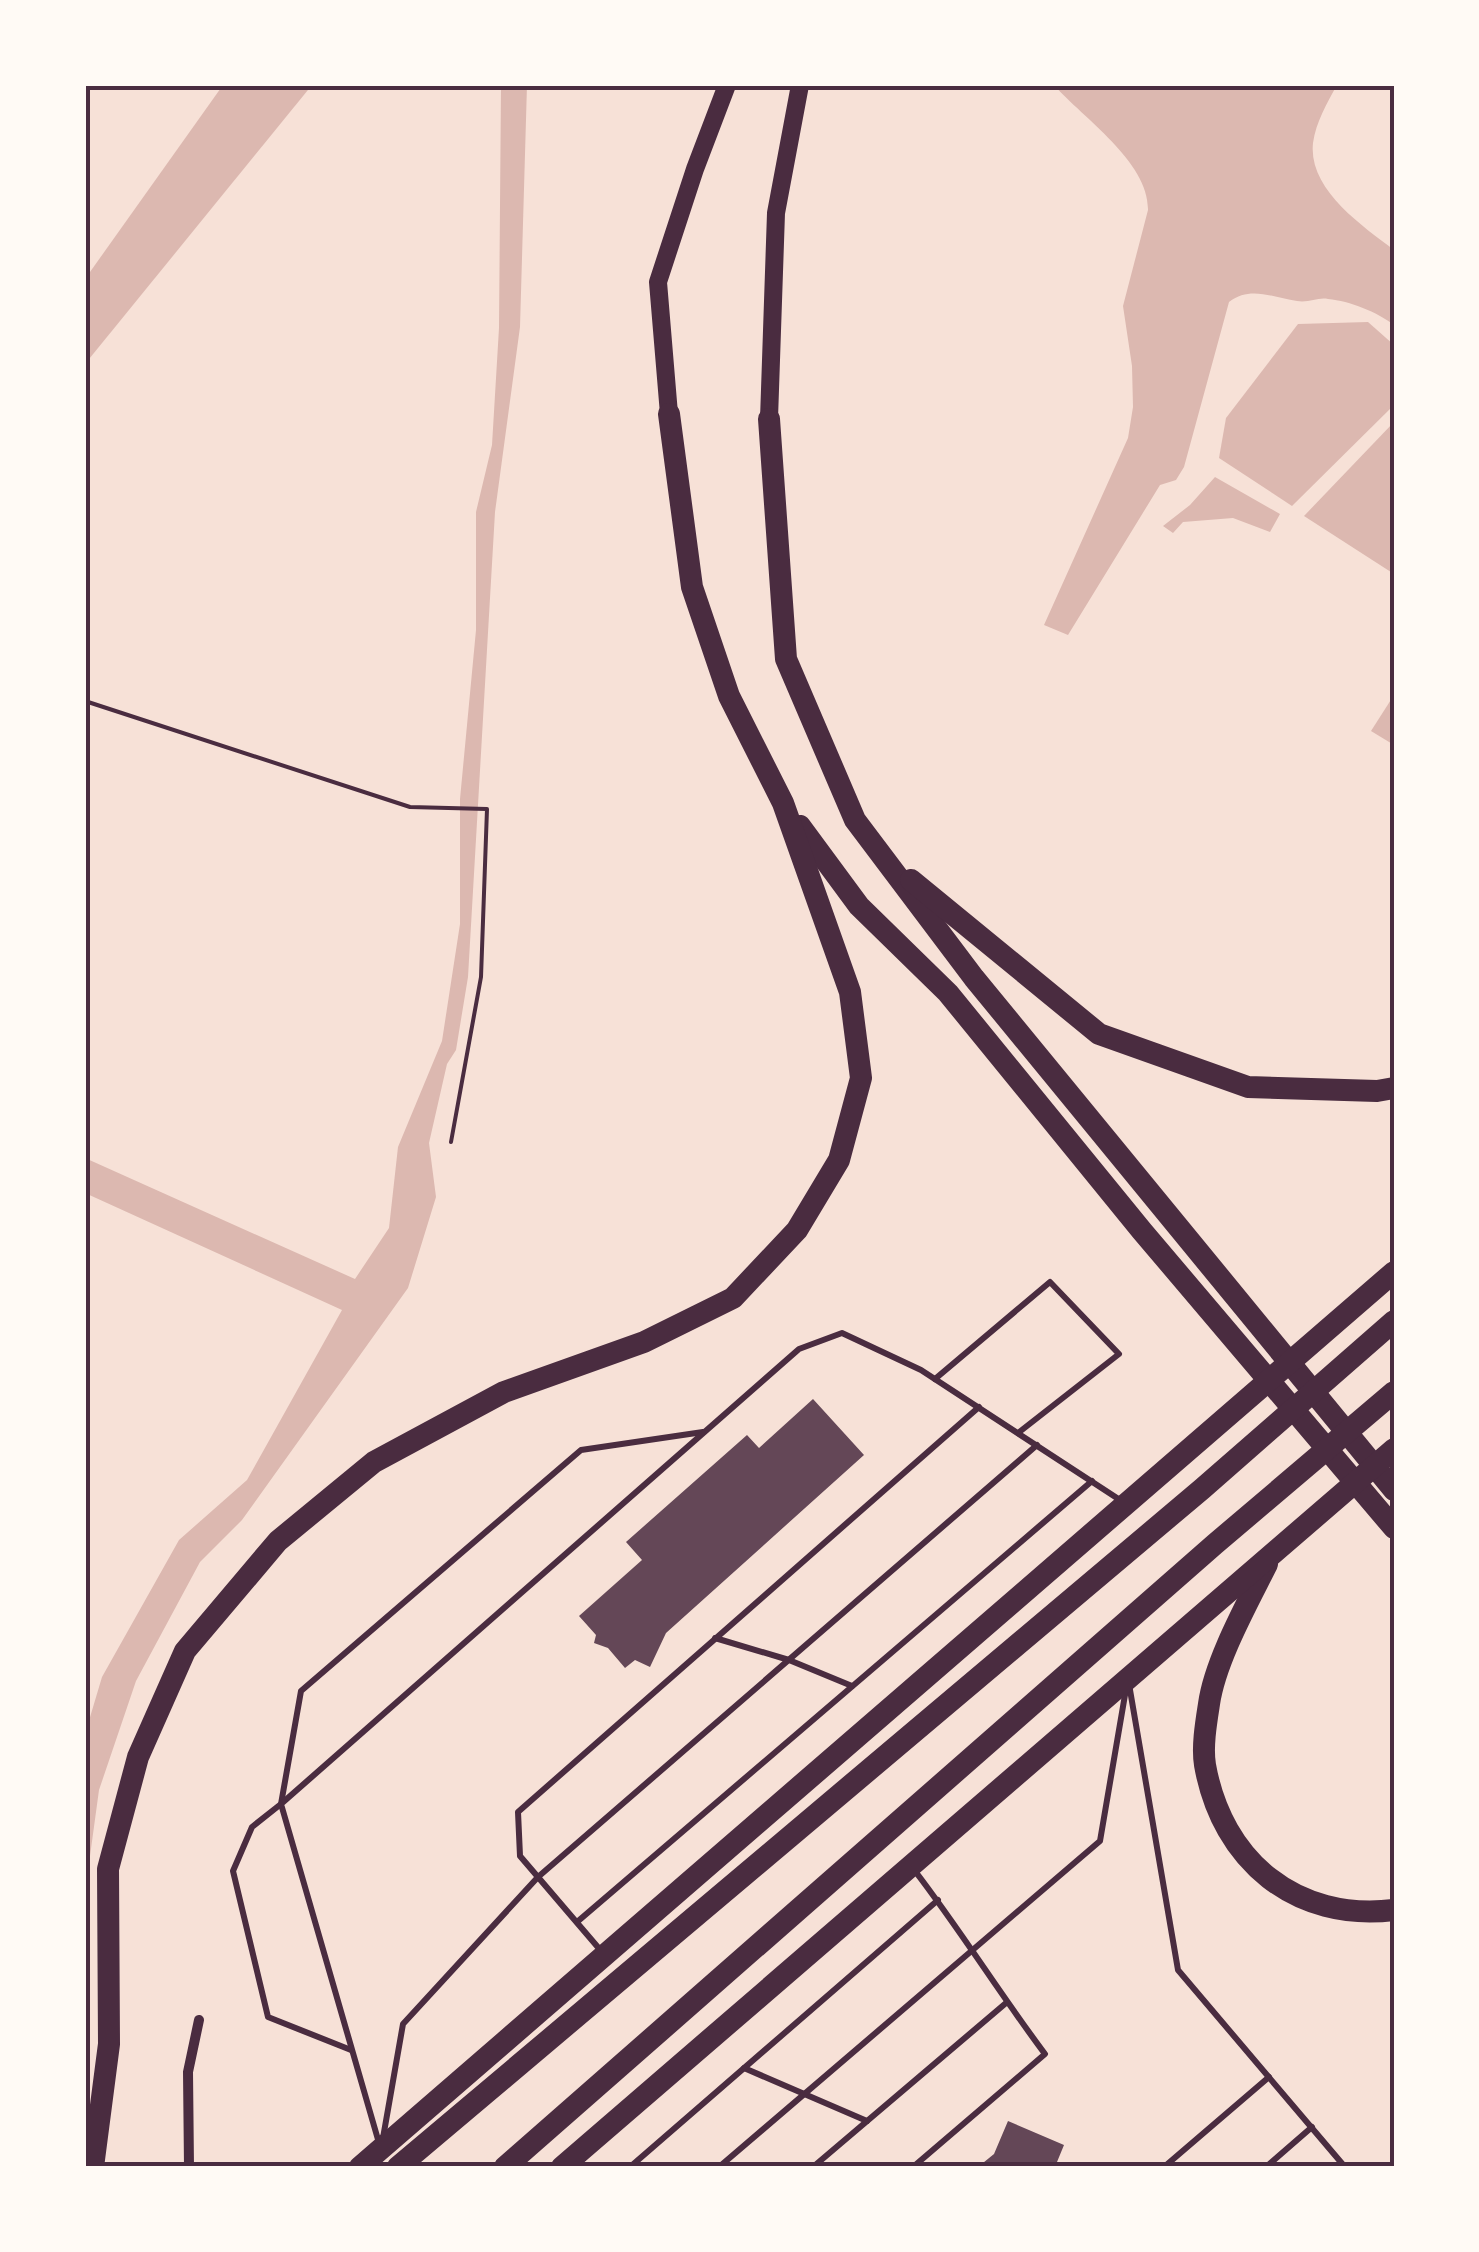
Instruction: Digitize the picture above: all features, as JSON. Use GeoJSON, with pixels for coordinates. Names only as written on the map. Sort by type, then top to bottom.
{"type":"FeatureCollection","features":[{"type":"Feature","properties":{"kind":"highway"},"geometry":{"type":"LineString","coordinates":[[93,2167],[109,2044],[108,1869],[138,1757],[185,1651],[278,1541],[374,1462],[488,1401],[644,1342],[734,1298],[796,1230],[839,1160],[861,1078],[850,992],[783,803],[729,696],[692,587],[669,414]]}},
{"type":"Feature","properties":{"kind":"highway"},"geometry":{"type":"LineString","coordinates":[[770,419],[786,659],[855,820],[974,978],[1394,1490]]}},
{"type":"Feature","properties":{"kind":"highway"},"geometry":{"type":"LineString","coordinates":[[783,803],[860,906],[948,993],[1142,1231],[1394,1528]]}},
{"type":"Feature","properties":{"kind":"highway"},"geometry":{"type":"LineString","coordinates":[[881,855],[1099,1034],[1248,1087],[1377,1091],[1394,1088]]}},
{"type":"Feature","properties":{"kind":"highway"},"geometry":{"type":"LineString","coordinates":[[370,2158],[1394,1272]]}},
{"type":"Feature","properties":{"kind":"highway"},"geometry":{"type":"LineString","coordinates":[[398,2167],[1202,1489],[1394,1321]]}},
{"type":"Feature","properties":{"kind":"highway"},"geometry":{"type":"LineString","coordinates":[[504,2167],[1394,1392]]}},
{"type":"Feature","properties":{"kind":"highway"},"geometry":{"type":"LineString","coordinates":[[562,2167],[1394,1448]]}},
{"type":"Feature","properties":{"kind":"highway"},"geometry":{"type":"LineString","coordinates":[[1271,1556],[1234,1629],[1209,1700],[1204,1762],[1221,1822],[1255,1868],[1298,1898],[1362,1914],[1394,1910]]}},
{"type":"Feature","properties":{"kind":"main road"},"geometry":{"type":"LineString","coordinates":[[669,414],[658,282],[727,85]]}},
{"type":"Feature","properties":{"kind":"main road"},"geometry":{"type":"LineString","coordinates":[[770,419],[776,213],[800,85]]}},
{"type":"Feature","properties":{"kind":"street"},"geometry":{"type":"LineString","coordinates":[[189,2167],[188,2072],[200,2020]]}},
{"type":"Feature","properties":{"kind":"lane"},"geometry":{"type":"LineString","coordinates":[[935,1379],[1050,1282],[1119,1354],[1018,1433]]}},
{"type":"Feature","properties":{"kind":"lane"},"geometry":{"type":"LineString","coordinates":[[352,2050],[268,2018],[233,1871],[252,1826],[282,1804],[799,1349],[842,1334],[935,1379],[1126,1504]]}},
{"type":"Feature","properties":{"kind":"lane"},"geometry":{"type":"LineString","coordinates":[[605,1955],[520,1856],[518,1812],[978,1407]]}},
{"type":"Feature","properties":{"kind":"lane"},"geometry":{"type":"LineString","coordinates":[[370,2158],[352,2050],[282,1804],[301,1691],[581,1450],[704,1432]]}},
{"type":"Feature","properties":{"kind":"lane"},"geometry":{"type":"LineString","coordinates":[[370,2158],[403,2024],[538,1876],[1036,1445]]}},
{"type":"Feature","properties":{"kind":"lane"},"geometry":{"type":"LineString","coordinates":[[577,1922],[1092,1482]]}},
{"type":"Feature","properties":{"kind":"lane"},"geometry":{"type":"LineString","coordinates":[[716,1638],[789,1660],[852,1686]]}},
{"type":"Feature","properties":{"kind":"lane"},"geometry":{"type":"LineString","coordinates":[[718,2167],[1100,1840],[1128,1678]]}},
{"type":"Feature","properties":{"kind":"lane"},"geometry":{"type":"LineString","coordinates":[[1128,1678],[1178,1970],[1345,2167]]}},
{"type":"Feature","properties":{"kind":"lane"},"geometry":{"type":"LineString","coordinates":[[911,1866],[974,1949],[1006,2002],[1045,2054],[914,2167]]}},
{"type":"Feature","properties":{"kind":"lane"},"geometry":{"type":"LineString","coordinates":[[630,2167],[938,1900]]}},
{"type":"Feature","properties":{"kind":"lane"},"geometry":{"type":"LineString","coordinates":[[813,2167],[1006,2002]]}},
{"type":"Feature","properties":{"kind":"lane"},"geometry":{"type":"LineString","coordinates":[[744,2068],[866,2122]]}},
{"type":"Feature","properties":{"kind":"lane"},"geometry":{"type":"LineString","coordinates":[[1164,2167],[1268,2077]]}},
{"type":"Feature","properties":{"kind":"lane"},"geometry":{"type":"LineString","coordinates":[[1266,2167],[1312,2127]]}},
{"type":"Feature","properties":{"kind":"path"},"geometry":{"type":"LineString","coordinates":[[85,701],[410,808],[486,809],[481,978],[451,1142]]}},
{"type":"Feature","properties":{"kind":"shaded area"},"geometry":{"type":"Polygon","coordinates":[[[223,85],[312,85],[85,364],[85,279],[223,85]]]}},
{"type":"Feature","properties":{"kind":"shaded area"},"geometry":{"type":"Polygon","coordinates":[[[501,85],[527,85],[520,327],[495,512],[468,977],[456,1050],[447,1064],[429,1143],[436,1197],[408,1288],[242,1520],[200,1562],[136,1681],[99,1790],[90,1856],[85,2069],[85,1734],[102,1677],[179,1540],[247,1480],[342,1310],[85,1193],[85,1158],[355,1279],[389,1228],[398,1147],[442,1041],[460,924],[460,799],[476,630],[476,512],[492,445],[499,328],[501,85]]]}},
{"type":"Feature","properties":{"kind":"shaded area"},"geometry":{"type":"Polygon","coordinates":[[[1054,85],[1337,85],[1314,135],[1314,160],[1319,176],[1339,204],[1394,250],[1394,325],[1363,308],[1336,300],[1301,301],[1254,293],[1229,302],[1184,467],[1176,480],[1160,485],[1068,635],[1044,625],[1128,438],[1133,407],[1132,366],[1123,306],[1148,210],[1145,192],[1127,158],[1054,85]]]}},
{"type":"Feature","properties":{"kind":"shaded area"},"geometry":{"type":"Polygon","coordinates":[[[1368,322],[1394,345],[1394,405],[1292,506],[1219,458],[1226,418],[1298,324],[1368,322]]]}},
{"type":"Feature","properties":{"kind":"shaded area"},"geometry":{"type":"Polygon","coordinates":[[[1394,422],[1394,574],[1304,516],[1394,422]]]}},
{"type":"Feature","properties":{"kind":"shaded area"},"geometry":{"type":"Polygon","coordinates":[[[1215,477],[1280,514],[1270,532],[1233,518],[1183,522],[1173,533],[1163,526],[1190,505],[1215,477]]]}},
{"type":"Feature","properties":{"kind":"shaded area"},"geometry":{"type":"Polygon","coordinates":[[[1394,695],[1394,745],[1371,731],[1394,695]]]}},
{"type":"Feature","properties":{"kind":"building"},"geometry":{"type":"Polygon","coordinates":[[[813,1399],[864,1455],[666,1633],[650,1667],[635,1660],[625,1668],[608,1648],[594,1643],[596,1635],[579,1616],[642,1560],[626,1542],[747,1435],[759,1448],[813,1399]]]}},
{"type":"Feature","properties":{"kind":"building"},"geometry":{"type":"Polygon","coordinates":[[[1008,2121],[1064,2145],[1057,2162],[1061,2167],[978,2167],[994,2154],[1008,2121]]]}}]}
